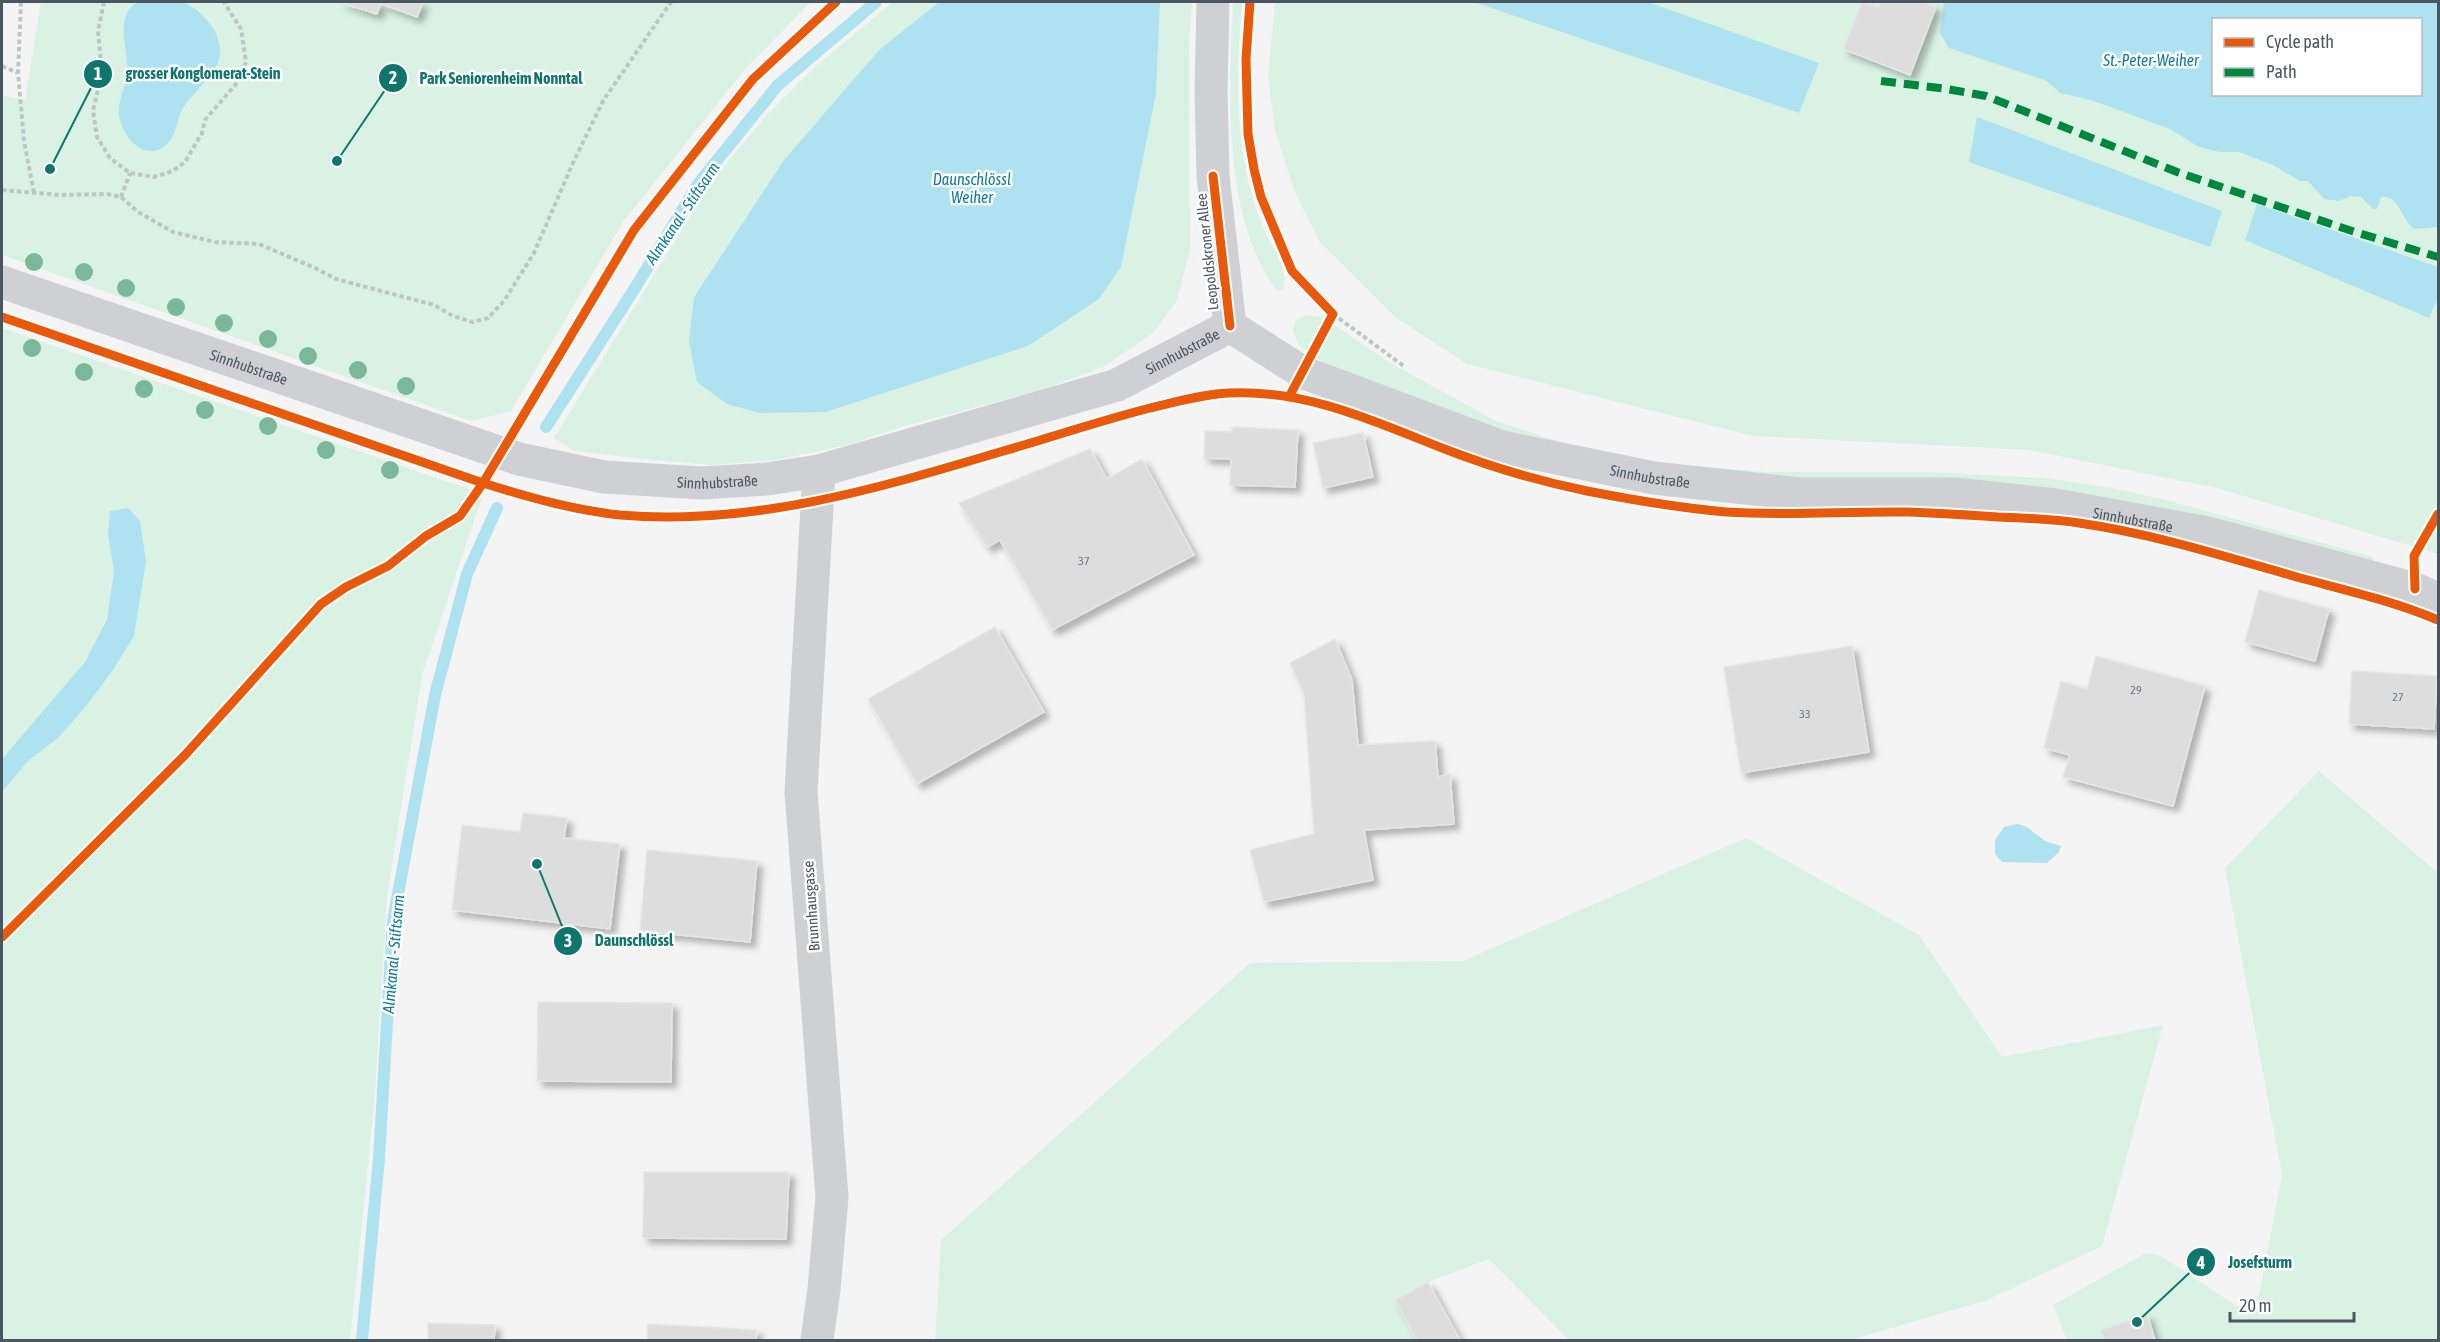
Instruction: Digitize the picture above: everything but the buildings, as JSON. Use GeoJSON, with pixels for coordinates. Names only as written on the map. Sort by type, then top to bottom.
{"type":"FeatureCollection","features":[{"type":"Feature","properties":{"kind":"street","name":"Leopoldskroner Allee"},"geometry":{"type":"LineString","coordinates":[[1213,2],[1211,90],[1214,176],[1230,326]]}},
{"type":"Feature","properties":{"kind":"street","name":"Sinnhubstraße"},"geometry":{"type":"LineString","coordinates":[[2,282],[519,459],[604,477],[702,483],[768,479],[819,471],[1118,385],[1230,326],[1302,372],[1513,450],[1654,478],[1800,494],[1956,494],[2056,505],[2208,533],[2415,589],[2439,599]]}},
{"type":"Feature","properties":{"kind":"street","name":"Brunnhausgasse"},"geometry":{"type":"LineString","coordinates":[[817,1341],[832,1197],[801,792],[819,471]]}},
{"type":"Feature","properties":{"kind":"path"},"geometry":{"type":"LineString","coordinates":[[21,2],[18,73],[24,141],[34,193]]}},
{"type":"Feature","properties":{"kind":"path"},"geometry":{"type":"LineString","coordinates":[[104,2],[98,31],[102,73],[93,111],[97,137],[110,158],[130,173],[154,177],[173,171],[185,162],[202,133],[205,120],[236,84],[246,62],[241,29],[224,2]]}},
{"type":"Feature","properties":{"kind":"path"},"geometry":{"type":"LineString","coordinates":[[2,190],[107,194],[121,197],[138,212],[173,232],[215,242],[259,244],[306,263],[336,279],[434,305],[453,316],[472,322],[488,318],[504,301],[534,253],[603,101],[671,2]]}},
{"type":"Feature","properties":{"kind":"path"},"geometry":{"type":"LineString","coordinates":[[2,66],[18,73]]}},
{"type":"Feature","properties":{"kind":"path"},"geometry":{"type":"LineString","coordinates":[[121,197],[130,173]]}},
{"type":"Feature","properties":{"kind":"path"},"geometry":{"type":"LineString","coordinates":[[1302,372],[1333,314],[1325,305]]}},
{"type":"Feature","properties":{"kind":"green space"},"geometry":{"type":"Polygon","coordinates":[[[41,2],[811,2],[745,69],[623,222],[511,411],[471,421],[2,255],[2,95],[25,100],[41,2]]]}},
{"type":"Feature","properties":{"kind":"green space"},"geometry":{"type":"Polygon","coordinates":[[[893,2],[939,2],[879,50],[784,160],[694,297],[826,412],[1028,346],[1099,299],[1121,267],[1156,94],[1160,2],[1192,2],[1189,49],[1190,249],[1177,300],[1153,333],[1103,367],[1044,389],[905,426],[847,445],[776,460],[709,465],[643,459],[574,451],[554,438],[710,184],[764,118],[816,66],[893,2]]]}},
{"type":"Feature","properties":{"kind":"green space"},"geometry":{"type":"Polygon","coordinates":[[[1233,2],[1242,2],[1238,101],[1243,151],[1256,208],[1284,275],[1283,289],[1277,291],[1259,261],[1246,227],[1238,190],[1231,112],[1233,2]]]}},
{"type":"Feature","properties":{"kind":"green space"},"geometry":{"type":"Polygon","coordinates":[[[1275,2],[2438,2],[2438,554],[2217,488],[2029,450],[1753,436],[1467,364],[1395,317],[1319,241],[1294,190],[1275,130],[1268,77],[1275,2]]]}},
{"type":"Feature","properties":{"kind":"green space"},"geometry":{"type":"Polygon","coordinates":[[[1307,315],[1325,318],[1387,361],[1496,421],[1567,444],[1650,462],[1768,472],[1932,472],[2045,478],[2112,488],[2166,500],[2373,557],[2374,563],[1798,483],[1573,457],[1354,376],[1316,358],[1298,344],[1293,330],[1296,320],[1307,315]]]}},
{"type":"Feature","properties":{"kind":"green space"},"geometry":{"type":"Polygon","coordinates":[[[2,328],[483,494],[422,675],[387,896],[374,1107],[350,1340],[2,1340],[2,792],[28,761],[58,738],[87,705],[134,636],[108,535],[114,572],[111,600],[103,626],[76,674],[2,759],[2,328]]]}},
{"type":"Feature","properties":{"kind":"green space"},"geometry":{"type":"Polygon","coordinates":[[[2319,771],[2438,873],[2438,1340],[2067,1340],[2053,1305],[2146,1253],[2161,1256],[2238,1307],[2259,1295],[2282,1175],[2225,868],[2319,771]]]}},
{"type":"Feature","properties":{"kind":"green space"},"geometry":{"type":"Polygon","coordinates":[[[1746,838],[1919,935],[2002,1057],[2163,1025],[2102,1246],[1987,1300],[1851,1340],[1569,1340],[1489,1259],[1428,1282],[1395,1300],[1417,1340],[935,1340],[941,1240],[1250,963],[1463,961],[1746,838]]]}},
{"type":"Feature","properties":{"kind":"water"},"geometry":{"type":"Polygon","coordinates":[[[138,2],[183,2],[192,7],[207,20],[218,38],[220,48],[220,57],[216,67],[184,106],[171,139],[160,149],[151,151],[143,150],[130,139],[124,131],[119,114],[127,71],[125,19],[129,10],[138,2]]]}},
{"type":"Feature","properties":{"kind":"water","name":"Daunschlössl Weiher"},"geometry":{"type":"Polygon","coordinates":[[[939,2],[1160,2],[1156,94],[1121,267],[1099,299],[1028,346],[826,412],[760,413],[727,404],[697,382],[689,341],[694,297],[784,160],[879,50],[939,2]]]}},
{"type":"Feature","properties":{"kind":"water"},"geometry":{"type":"Polygon","coordinates":[[[1474,2],[1648,2],[1819,63],[1799,113],[1474,2]]]}},
{"type":"Feature","properties":{"kind":"water","name":"St.-Peter-Weiher"},"geometry":{"type":"Polygon","coordinates":[[[1944,2],[2438,2],[2438,227],[2414,229],[2395,202],[2387,197],[2381,197],[2377,209],[2373,209],[2361,197],[2350,196],[2339,201],[2324,199],[2308,181],[2300,181],[2273,165],[2239,152],[2220,152],[2199,147],[2170,129],[2091,100],[2060,93],[2047,81],[1949,48],[1940,33],[1944,2]]]}},
{"type":"Feature","properties":{"kind":"water"},"geometry":{"type":"Polygon","coordinates":[[[1977,117],[2222,211],[2210,247],[1969,162],[1977,117]]]}},
{"type":"Feature","properties":{"kind":"water"},"geometry":{"type":"Polygon","coordinates":[[[2257,204],[2438,267],[2438,298],[2429,318],[2245,240],[2257,204]]]}},
{"type":"Feature","properties":{"kind":"water"},"geometry":{"type":"Polygon","coordinates":[[[128,508],[140,521],[146,561],[134,636],[87,705],[58,738],[28,761],[2,792],[2,759],[85,662],[107,619],[114,572],[108,535],[110,511],[128,508]]]}},
{"type":"Feature","properties":{"kind":"water"},"geometry":{"type":"Polygon","coordinates":[[[2018,824],[2027,827],[2045,841],[2061,846],[2059,852],[2047,863],[2002,862],[1995,854],[1995,840],[2004,827],[2018,824]]]}},
{"type":"Feature","properties":{"kind":"waterway","name":"Almkanal - Stiftsarm"},"geometry":{"type":"LineString","coordinates":[[546,427],[698,184],[778,85],[876,2]]}},
{"type":"Feature","properties":{"kind":"waterway","name":"Almkanal - Stiftsarm"},"geometry":{"type":"LineString","coordinates":[[362,1340],[379,1158],[393,921],[435,695],[467,574],[497,508]]}},
{"type":"Feature","properties":{"kind":"marked path"},"geometry":{"type":"LineString","coordinates":[[1881,81],[1986,96],[2177,172],[2355,232],[2438,257]]}},
{"type":"Feature","properties":{"kind":"cycle path"},"geometry":{"type":"LineString","coordinates":[[2,937],[185,755],[321,604],[346,587],[388,566],[426,536],[460,516],[483,483],[634,230],[753,79],[836,2]]}},
{"type":"Feature","properties":{"kind":"cycle path"},"geometry":{"type":"LineString","coordinates":[[1250,2],[1246,59],[1248,134],[1261,197],[1292,271],[1333,314],[1289,397]]}},
{"type":"Feature","properties":{"kind":"cycle path"},"geometry":{"type":"LineString","coordinates":[[1213,176],[1230,326]]}},
{"type":"Feature","properties":{"kind":"cycle path"},"geometry":{"type":"LineString","coordinates":[[2,317],[483,483],[585,510],[620,515],[674,517],[778,508],[881,486],[1150,408],[1209,395],[1257,393],[1285,396],[1338,409],[1495,467],[1587,491],[1726,512],[1772,514],[1908,512],[2079,523],[2136,533],[2192,547],[2372,597],[2438,620]]}},
{"type":"Feature","properties":{"kind":"cycle path"},"geometry":{"type":"LineString","coordinates":[[2415,589],[2414,556],[2438,514]]}},
{"type":"Feature","properties":{"kind":"place","name":"Park Seniorenheim Nonntal"},"geometry":{"type":"Point","coordinates":[337,161]}},
{"type":"Feature","properties":{"kind":"place","name":"grosser Konglomerat-Stein"},"geometry":{"type":"Point","coordinates":[50,169]}},
{"type":"Feature","properties":{"kind":"place","name":"Daunschlössl"},"geometry":{"type":"Point","coordinates":[537,864]}},
{"type":"Feature","properties":{"kind":"place","name":"Josefsturm"},"geometry":{"type":"Point","coordinates":[2137,1322]}}]}
